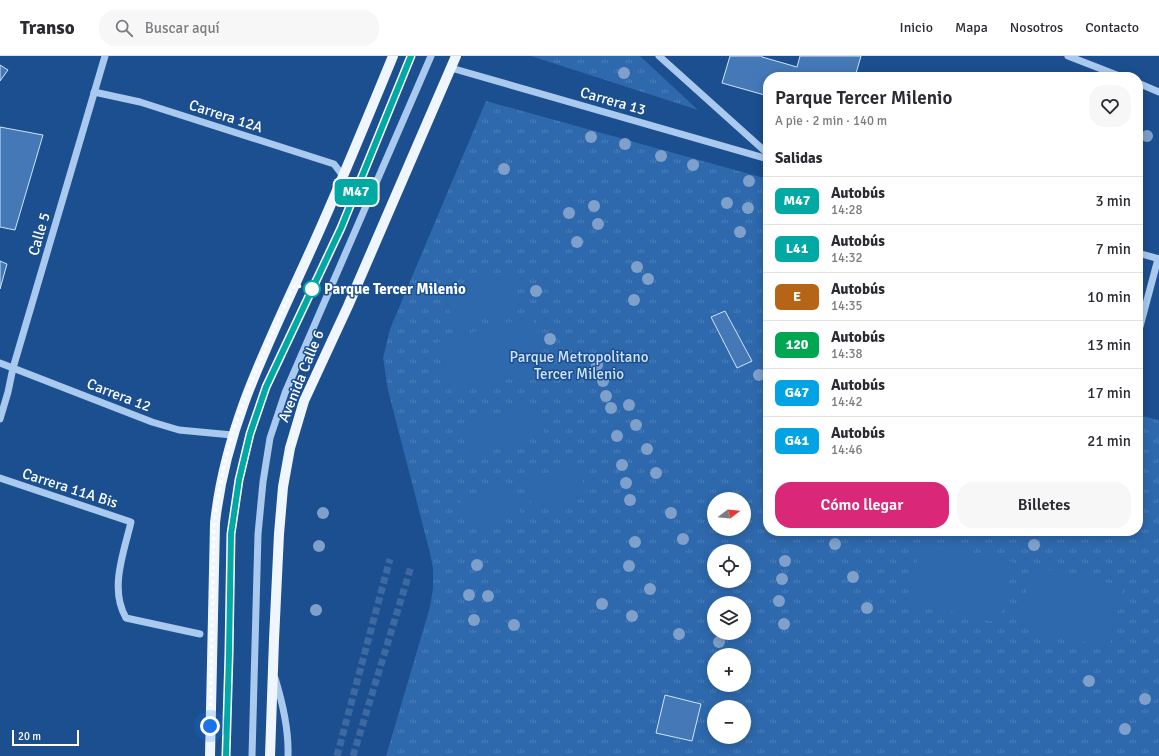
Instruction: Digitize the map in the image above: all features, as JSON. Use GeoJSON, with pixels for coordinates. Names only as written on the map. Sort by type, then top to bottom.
{"type":"FeatureCollection","features":[{"type":"Feature","properties":{"kind":"main road"},"geometry":{"type":"LineString","coordinates":[[210,756],[214,522],[217,499],[232,435],[263,354],[314,244],[393,56]]}},
{"type":"Feature","properties":{"kind":"main road","name":"Avenida Calle 6"},"geometry":{"type":"LineString","coordinates":[[270,756],[279,534],[283,486],[296,425],[304,400],[348,306],[456,56]]}},
{"type":"Feature","properties":{"kind":"street","name":"Calle 5"},"geometry":{"type":"LineString","coordinates":[[0,419],[13,368],[104,56]]}},
{"type":"Feature","properties":{"kind":"street"},"geometry":{"type":"LineString","coordinates":[[226,756],[231,534],[239,480],[250,434],[266,387],[341,228],[411,56]]}},
{"type":"Feature","properties":{"kind":"street"},"geometry":{"type":"LineString","coordinates":[[252,756],[258,534],[263,482],[270,438],[285,393],[431,56]]}},
{"type":"Feature","properties":{"kind":"street"},"geometry":{"type":"LineString","coordinates":[[659,56],[763,150]]}},
{"type":"Feature","properties":{"kind":"street"},"geometry":{"type":"LineString","coordinates":[[1068,56],[1109,72]]}},
{"type":"Feature","properties":{"kind":"street","name":"Carrera 13"},"geometry":{"type":"LineString","coordinates":[[451,68],[763,158]]}},
{"type":"Feature","properties":{"kind":"street"},"geometry":{"type":"LineString","coordinates":[[1143,85],[1159,92]]}},
{"type":"Feature","properties":{"kind":"street","name":"Carrera 12A"},"geometry":{"type":"LineString","coordinates":[[94,92],[140,102],[334,164],[343,176]]}},
{"type":"Feature","properties":{"kind":"street"},"geometry":{"type":"LineString","coordinates":[[1143,254],[1158,259],[1143,315]]}},
{"type":"Feature","properties":{"kind":"street","name":"Carrera 12"},"geometry":{"type":"LineString","coordinates":[[0,363],[152,422],[179,430],[232,435]]}},
{"type":"Feature","properties":{"kind":"street","name":"Carrera 11A Bis"},"geometry":{"type":"LineString","coordinates":[[0,478],[131,522],[118,578],[121,609],[126,618],[200,634]]}},
{"type":"Feature","properties":{"kind":"street"},"geometry":{"type":"LineString","coordinates":[[273,671],[283,702],[287,725],[288,756]]}},
{"type":"Feature","properties":{"kind":"green space"},"geometry":{"type":"Polygon","coordinates":[[[531,56],[640,56],[698,110],[531,56]]]}},
{"type":"Feature","properties":{"kind":"green space","name":"Parque Metropolitano Tercer Milenio"},"geometry":{"type":"Polygon","coordinates":[[[486,101],[763,178],[763,536],[1143,536],[1143,416],[1159,420],[1159,756],[386,756],[430,607],[433,588],[433,569],[430,553],[388,390],[383,358],[390,329],[486,101]]]}},
{"type":"Feature","properties":{"kind":"green space"},"geometry":{"type":"Polygon","coordinates":[[[511,270],[521,308],[454,327],[443,290],[511,270]]]}},
{"type":"Feature","properties":{"kind":"green space"},"geometry":{"type":"Polygon","coordinates":[[[532,316],[547,367],[452,393],[438,342],[532,316]]]}},
{"type":"Feature","properties":{"kind":"green space"},"geometry":{"type":"Polygon","coordinates":[[[536,403],[545,434],[470,456],[460,425],[536,403]]]}},
{"type":"Feature","properties":{"kind":"green space"},"geometry":{"type":"Polygon","coordinates":[[[577,465],[586,495],[533,510],[524,480],[577,465]]]}},
{"type":"Feature","properties":{"kind":"green space"},"geometry":{"type":"Polygon","coordinates":[[[513,484],[521,514],[468,530],[460,499],[513,484]]]}},
{"type":"Feature","properties":{"kind":"green space"},"geometry":{"type":"Polygon","coordinates":[[[922,541],[1013,562],[999,623],[908,602],[922,541]]]}},
{"type":"Feature","properties":{"kind":"green space"},"geometry":{"type":"Polygon","coordinates":[[[1032,566],[1123,587],[1109,648],[1018,627],[1032,566]]]}},
{"type":"Feature","properties":{"kind":"building"},"geometry":{"type":"Polygon","coordinates":[[[730,56],[762,56],[797,67],[800,56],[861,56],[856,72],[763,72],[763,95],[722,83],[730,56]]]}},
{"type":"Feature","properties":{"kind":"building"},"geometry":{"type":"Polygon","coordinates":[[[0,65],[8,70],[0,81],[0,65]]]}},
{"type":"Feature","properties":{"kind":"building"},"geometry":{"type":"Polygon","coordinates":[[[0,127],[43,135],[15,230],[0,227],[0,127]]]}},
{"type":"Feature","properties":{"kind":"building"},"geometry":{"type":"Polygon","coordinates":[[[0,261],[7,264],[0,289],[0,261]]]}},
{"type":"Feature","properties":{"kind":"building"},"geometry":{"type":"Polygon","coordinates":[[[725,311],[752,361],[737,368],[711,317],[725,311]]]}},
{"type":"Feature","properties":{"kind":"building"},"geometry":{"type":"Polygon","coordinates":[[[665,695],[701,704],[692,741],[656,733],[665,695]]]}},
{"type":"Feature","properties":{"kind":"tunnel"},"geometry":{"type":"LineString","coordinates":[[337,756],[390,559]]}},
{"type":"Feature","properties":{"kind":"tunnel"},"geometry":{"type":"LineString","coordinates":[[353,756],[411,567]]}},
{"type":"Feature","properties":{"kind":"bus line","name":"M47"},"geometry":{"type":"LineString","coordinates":[[226,756],[231,534],[239,480],[250,434],[266,387],[341,228],[411,56]]}},
{"type":"Feature","properties":{"kind":"place","name":"Parque Tercer Milenio"},"geometry":{"type":"Point","coordinates":[312,289]}},
{"type":"Feature","properties":{"kind":"route"},"geometry":{"type":"LineString","coordinates":[[210,726],[214,522],[222,475],[232,435],[247,393],[294,285],[312,289]]}}]}
